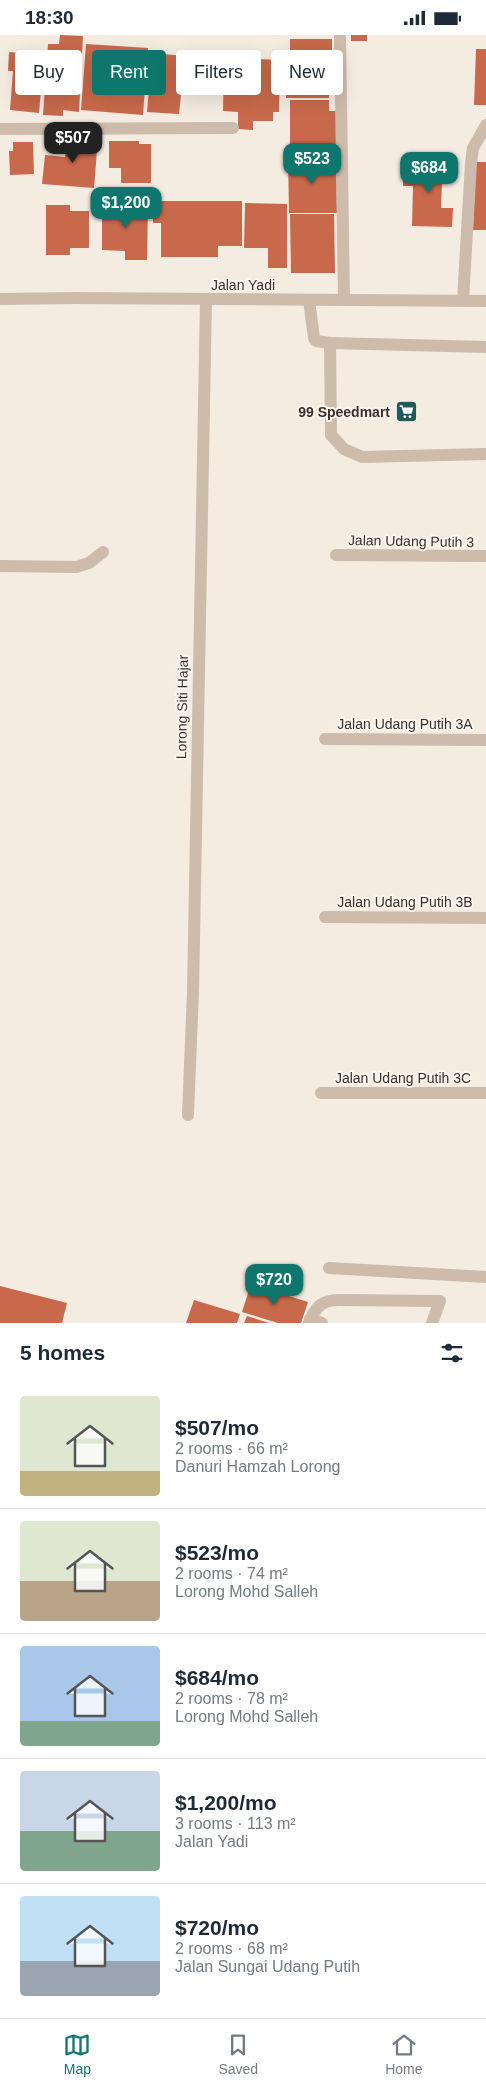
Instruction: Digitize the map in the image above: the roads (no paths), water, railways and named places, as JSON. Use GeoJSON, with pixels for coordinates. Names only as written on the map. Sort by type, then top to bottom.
{"type":"FeatureCollection","features":[{"type":"Feature","properties":{"kind":"street"},"geometry":{"type":"LineString","coordinates":[[340,35],[344,300]]}},
{"type":"Feature","properties":{"kind":"street"},"geometry":{"type":"LineString","coordinates":[[463,301],[471,163],[474,148],[486,125]]}},
{"type":"Feature","properties":{"kind":"street"},"geometry":{"type":"LineString","coordinates":[[0,129],[232,128]]}},
{"type":"Feature","properties":{"kind":"street","name":"Jalan Yadi"},"geometry":{"type":"LineString","coordinates":[[0,299],[486,301]]}},
{"type":"Feature","properties":{"kind":"street","name":"Lorong Siti Hajar"},"geometry":{"type":"LineString","coordinates":[[188,1115],[193,993],[206,299]]}},
{"type":"Feature","properties":{"kind":"street"},"geometry":{"type":"LineString","coordinates":[[309,300],[316,341],[330,343],[486,347]]}},
{"type":"Feature","properties":{"kind":"street"},"geometry":{"type":"LineString","coordinates":[[330,343],[331,435],[344,449],[362,457],[486,455]]}},
{"type":"Feature","properties":{"kind":"street"},"geometry":{"type":"LineString","coordinates":[[0,566],[76,567],[89,563],[103,552]]}},
{"type":"Feature","properties":{"kind":"street","name":"Jalan Udang Putih 3"},"geometry":{"type":"LineString","coordinates":[[336,555],[486,556]]}},
{"type":"Feature","properties":{"kind":"street","name":"Jalan Udang Putih 3A"},"geometry":{"type":"LineString","coordinates":[[325,739],[486,740]]}},
{"type":"Feature","properties":{"kind":"street","name":"Jalan Udang Putih 3B"},"geometry":{"type":"LineString","coordinates":[[325,917],[486,918]]}},
{"type":"Feature","properties":{"kind":"street","name":"Jalan Udang Putih 3C"},"geometry":{"type":"LineString","coordinates":[[321,1093],[486,1093]]}},
{"type":"Feature","properties":{"kind":"street"},"geometry":{"type":"LineString","coordinates":[[329,1268],[486,1277]]}},
{"type":"Feature","properties":{"kind":"street"},"geometry":{"type":"LineString","coordinates":[[314,1322],[316,1309],[326,1300],[440,1301],[432,1323]]}},
{"type":"Feature","properties":{"kind":"place","name":"99 Speedmart"},"geometry":{"type":"Point","coordinates":[406,412]}}]}
